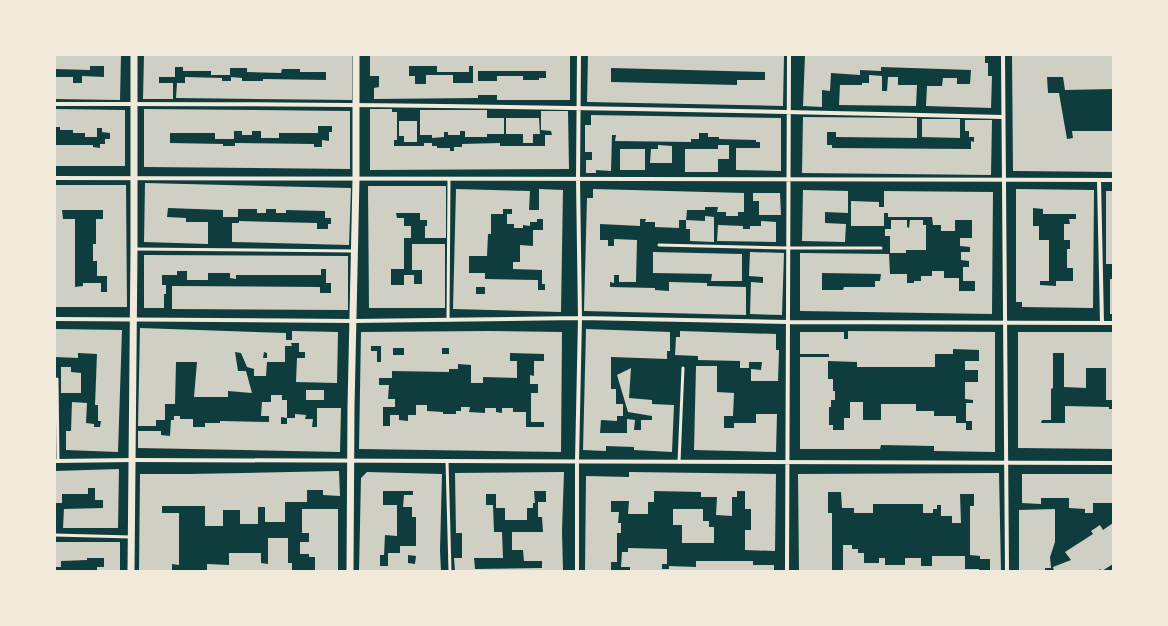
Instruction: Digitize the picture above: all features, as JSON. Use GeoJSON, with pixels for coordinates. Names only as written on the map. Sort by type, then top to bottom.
{"type":"FeatureCollection","features":[{"type":"Feature","properties":{"kind":"street"},"geometry":{"type":"LineString","coordinates":[[131,571],[133,460],[134,55]]}},
{"type":"Feature","properties":{"kind":"street"},"geometry":{"type":"LineString","coordinates":[[350,571],[350,460],[356,178],[356,55]]}},
{"type":"Feature","properties":{"kind":"street"},"geometry":{"type":"LineString","coordinates":[[577,571],[577,461],[580,318],[578,179],[579,55]]}},
{"type":"Feature","properties":{"kind":"street"},"geometry":{"type":"LineString","coordinates":[[787,571],[789,55]]}},
{"type":"Feature","properties":{"kind":"street"},"geometry":{"type":"LineString","coordinates":[[1003,55],[1007,571]]}},
{"type":"Feature","properties":{"kind":"street"},"geometry":{"type":"LineString","coordinates":[[55,104],[356,105],[579,108],[1003,118]]}},
{"type":"Feature","properties":{"kind":"street"},"geometry":{"type":"LineString","coordinates":[[55,178],[1113,180]]}},
{"type":"Feature","properties":{"kind":"street"},"geometry":{"type":"LineString","coordinates":[[1098,180],[1102,324]]}},
{"type":"Feature","properties":{"kind":"street"},"geometry":{"type":"LineString","coordinates":[[55,319],[353,321],[580,318],[788,322],[1113,323]]}},
{"type":"Feature","properties":{"kind":"street"},"geometry":{"type":"LineString","coordinates":[[56,461],[350,460],[1113,463]]}},
{"type":"Feature","properties":{"kind":"lane"},"geometry":{"type":"LineString","coordinates":[[448,320],[449,179]]}},
{"type":"Feature","properties":{"kind":"lane"},"geometry":{"type":"LineString","coordinates":[[658,245],[788,248],[881,248]]}},
{"type":"Feature","properties":{"kind":"lane"},"geometry":{"type":"LineString","coordinates":[[134,249],[354,251]]}},
{"type":"Feature","properties":{"kind":"lane"},"geometry":{"type":"LineString","coordinates":[[679,462],[683,368]]}},
{"type":"Feature","properties":{"kind":"lane"},"geometry":{"type":"LineString","coordinates":[[56,379],[56,461]]}},
{"type":"Feature","properties":{"kind":"lane"},"geometry":{"type":"LineString","coordinates":[[448,461],[450,571]]}},
{"type":"Feature","properties":{"kind":"lane"},"geometry":{"type":"LineString","coordinates":[[55,535],[131,537]]}},
{"type":"Feature","properties":{"kind":"building"},"geometry":{"type":"Polygon","coordinates":[[[55,55],[121,55],[120,100],[55,99],[55,77],[73,77],[73,83],[82,83],[82,76],[104,77],[104,66],[90,66],[90,70],[55,69],[55,55]]]}},
{"type":"Feature","properties":{"kind":"building"},"geometry":{"type":"Polygon","coordinates":[[[144,55],[352,55],[352,100],[176,98],[177,83],[185,83],[185,77],[222,78],[222,81],[231,81],[231,77],[242,78],[242,81],[263,81],[263,79],[326,80],[326,72],[300,72],[300,69],[282,69],[281,73],[247,72],[247,68],[230,68],[230,75],[211,75],[211,71],[183,71],[183,67],[175,67],[175,77],[159,77],[159,83],[173,83],[173,99],[143,99],[144,55]]]}},
{"type":"Feature","properties":{"kind":"building"},"geometry":{"type":"Polygon","coordinates":[[[370,55],[570,55],[570,100],[497,100],[497,95],[478,95],[478,98],[374,99],[374,88],[379,87],[379,76],[370,76],[370,55]],[[409,66],[409,76],[415,76],[415,84],[426,84],[426,75],[453,75],[453,83],[473,83],[473,66],[469,66],[469,72],[437,72],[437,66],[409,66]],[[478,71],[478,81],[497,81],[497,76],[523,76],[523,80],[539,80],[539,78],[546,78],[546,71],[478,71]]]}},
{"type":"Feature","properties":{"kind":"building"},"geometry":{"type":"Polygon","coordinates":[[[588,55],[784,55],[783,106],[587,102],[588,55]],[[611,68],[611,82],[737,85],[737,80],[765,80],[765,72],[611,68]]]}},
{"type":"Feature","properties":{"kind":"building"},"geometry":{"type":"Polygon","coordinates":[[[805,55],[985,55],[985,63],[988,63],[988,76],[992,76],[991,108],[926,106],[927,86],[942,86],[943,78],[957,78],[957,84],[970,84],[971,70],[881,67],[881,71],[860,70],[860,75],[831,73],[830,91],[822,90],[822,107],[803,106],[805,55]]]}},
{"type":"Feature","properties":{"kind":"building"},"geometry":{"type":"Polygon","coordinates":[[[1012,55],[1113,55],[1113,89],[1065,90],[1063,77],[1047,77],[1048,93],[1059,93],[1067,139],[1073,138],[1072,131],[1113,131],[1113,172],[1013,171],[1012,55]]]}},
{"type":"Feature","properties":{"kind":"building"},"geometry":{"type":"Polygon","coordinates":[[[869,75],[882,76],[882,91],[887,91],[888,77],[898,77],[898,85],[917,85],[916,106],[839,105],[840,85],[862,85],[862,83],[869,83],[869,75]]]}},
{"type":"Feature","properties":{"kind":"building"},"geometry":{"type":"Polygon","coordinates":[[[55,109],[125,110],[125,166],[55,166],[55,145],[93,145],[93,147],[100,148],[100,144],[105,144],[105,139],[110,139],[110,133],[102,132],[102,128],[97,128],[97,137],[85,137],[85,133],[73,133],[73,130],[60,130],[60,127],[55,127],[55,109]]]}},
{"type":"Feature","properties":{"kind":"building"},"geometry":{"type":"Polygon","coordinates":[[[144,109],[350,111],[350,169],[144,167],[144,109]],[[318,126],[318,133],[279,133],[279,138],[261,138],[261,131],[252,131],[252,135],[242,135],[242,131],[234,131],[234,139],[215,139],[215,133],[170,133],[170,143],[223,144],[223,146],[235,146],[235,143],[314,144],[314,147],[322,147],[322,140],[329,141],[329,132],[332,132],[332,126],[318,126]]]}},
{"type":"Feature","properties":{"kind":"building"},"geometry":{"type":"Polygon","coordinates":[[[370,109],[392,109],[392,112],[397,112],[397,140],[394,140],[394,146],[424,146],[424,143],[432,143],[432,146],[437,146],[437,148],[450,148],[450,151],[454,151],[454,147],[462,147],[462,144],[500,143],[500,146],[545,146],[545,135],[552,135],[551,131],[541,130],[541,111],[568,111],[569,169],[370,170],[370,109]]]}},
{"type":"Feature","properties":{"kind":"building"},"geometry":{"type":"Polygon","coordinates":[[[420,110],[487,110],[487,118],[504,118],[504,134],[487,134],[487,137],[465,137],[465,131],[460,131],[460,135],[448,135],[448,132],[444,132],[444,137],[432,138],[432,135],[420,135],[420,110]]]}},
{"type":"Feature","properties":{"kind":"building"},"geometry":{"type":"Polygon","coordinates":[[[591,115],[781,118],[781,171],[736,170],[736,148],[760,148],[760,142],[756,142],[756,140],[719,139],[719,137],[708,137],[708,133],[699,133],[699,139],[691,139],[691,142],[615,141],[616,135],[612,135],[611,171],[596,170],[596,173],[586,173],[586,160],[592,160],[592,152],[585,152],[585,125],[591,125],[591,115]]]}},
{"type":"Feature","properties":{"kind":"building"},"geometry":{"type":"Polygon","coordinates":[[[803,117],[917,118],[917,138],[836,137],[836,132],[827,132],[827,145],[832,145],[832,148],[971,149],[971,141],[974,142],[974,137],[969,137],[969,131],[965,131],[965,120],[992,120],[991,175],[802,173],[803,117]]]}},
{"type":"Feature","properties":{"kind":"building"},"geometry":{"type":"Polygon","coordinates":[[[506,118],[539,118],[540,134],[533,134],[533,143],[523,143],[523,134],[506,134],[506,118]]]}},
{"type":"Feature","properties":{"kind":"building"},"geometry":{"type":"Polygon","coordinates":[[[922,119],[960,119],[960,138],[922,137],[922,119]]]}},
{"type":"Feature","properties":{"kind":"building"},"geometry":{"type":"Polygon","coordinates":[[[399,121],[417,121],[417,142],[404,142],[404,136],[399,136],[399,121]]]}},
{"type":"Feature","properties":{"kind":"building"},"geometry":{"type":"Polygon","coordinates":[[[658,145],[672,146],[672,163],[650,163],[651,149],[658,149],[658,145]]]}},
{"type":"Feature","properties":{"kind":"building"},"geometry":{"type":"Polygon","coordinates":[[[718,145],[729,145],[729,159],[718,159],[718,172],[685,172],[685,149],[718,149],[718,145]]]}},
{"type":"Feature","properties":{"kind":"building"},"geometry":{"type":"Polygon","coordinates":[[[620,149],[645,149],[645,170],[620,170],[620,149]]]}},
{"type":"Feature","properties":{"kind":"building"},"geometry":{"type":"Polygon","coordinates":[[[145,183],[351,188],[349,245],[232,242],[232,223],[239,223],[239,221],[317,223],[317,229],[328,229],[328,224],[331,224],[331,218],[325,218],[325,211],[286,210],[286,213],[276,213],[276,209],[266,209],[266,213],[257,213],[257,209],[238,209],[238,217],[223,217],[223,210],[168,208],[167,217],[186,218],[186,222],[208,222],[208,244],[144,242],[145,183]]]}},
{"type":"Feature","properties":{"kind":"building"},"geometry":{"type":"Polygon","coordinates":[[[55,185],[126,185],[127,307],[56,307],[55,185]],[[62,210],[63,219],[75,219],[75,287],[83,286],[83,283],[101,283],[101,292],[107,292],[107,276],[97,276],[97,261],[93,261],[93,244],[96,244],[96,219],[103,219],[103,210],[62,210]]]}},
{"type":"Feature","properties":{"kind":"building"},"geometry":{"type":"Polygon","coordinates":[[[368,186],[446,186],[446,238],[425,238],[425,226],[427,226],[427,220],[420,220],[420,213],[396,213],[397,218],[404,218],[404,226],[411,226],[411,238],[404,238],[404,269],[391,269],[391,285],[404,285],[404,275],[414,275],[414,284],[422,284],[422,270],[412,270],[412,244],[445,244],[445,308],[369,308],[368,186]]]}},
{"type":"Feature","properties":{"kind":"building"},"geometry":{"type":"Polygon","coordinates":[[[456,189],[530,191],[529,210],[539,210],[539,189],[563,190],[561,312],[453,309],[456,189]],[[503,209],[503,214],[491,214],[491,234],[488,234],[487,256],[469,256],[469,273],[485,273],[485,279],[538,280],[538,290],[545,290],[545,284],[542,284],[542,270],[513,269],[513,262],[520,262],[520,245],[533,246],[533,230],[543,230],[543,219],[537,219],[537,222],[530,222],[530,226],[523,225],[523,228],[514,228],[514,224],[507,224],[507,214],[512,214],[512,209],[503,209]],[[476,287],[476,294],[485,294],[485,287],[476,287]]]}},
{"type":"Feature","properties":{"kind":"building"},"geometry":{"type":"Polygon","coordinates":[[[593,189],[744,193],[744,212],[738,212],[738,216],[726,216],[726,212],[717,212],[718,207],[705,207],[705,210],[687,210],[686,220],[679,220],[679,228],[655,227],[655,222],[645,222],[646,219],[640,219],[640,226],[600,224],[600,240],[608,240],[608,246],[614,246],[614,239],[637,240],[636,282],[619,282],[619,275],[614,275],[614,283],[610,282],[610,287],[655,288],[655,290],[669,291],[669,282],[707,283],[707,286],[746,287],[746,315],[584,311],[587,198],[593,198],[593,189]]]}},
{"type":"Feature","properties":{"kind":"building"},"geometry":{"type":"Polygon","coordinates":[[[1016,189],[1094,190],[1093,308],[1022,307],[1022,302],[1016,302],[1016,189]],[[1033,208],[1033,226],[1039,226],[1039,240],[1049,240],[1049,281],[1040,281],[1040,285],[1056,286],[1056,281],[1073,281],[1073,268],[1067,268],[1067,249],[1070,249],[1070,240],[1064,240],[1064,224],[1070,224],[1069,219],[1076,219],[1076,214],[1043,214],[1043,209],[1033,208]]]}},
{"type":"Feature","properties":{"kind":"building"},"geometry":{"type":"Polygon","coordinates":[[[803,190],[848,191],[848,213],[825,212],[825,223],[846,224],[845,242],[802,241],[803,190]]]}},
{"type":"Feature","properties":{"kind":"building"},"geometry":{"type":"Polygon","coordinates":[[[884,191],[993,192],[992,314],[800,311],[800,253],[889,254],[890,274],[907,274],[907,283],[921,281],[921,276],[932,276],[932,271],[944,271],[944,278],[959,278],[959,291],[975,291],[975,281],[963,281],[963,267],[969,267],[969,261],[961,260],[961,252],[970,252],[970,247],[960,246],[960,238],[972,238],[972,220],[955,220],[955,231],[941,231],[941,225],[933,225],[932,217],[888,217],[888,213],[884,213],[884,226],[851,226],[851,201],[879,202],[879,207],[884,207],[884,191]],[[822,273],[822,290],[843,290],[844,287],[875,287],[875,281],[880,281],[881,274],[822,273]]]}},
{"type":"Feature","properties":{"kind":"building"},"geometry":{"type":"Polygon","coordinates":[[[1106,191],[1113,191],[1113,264],[1106,264],[1106,191]]]}},
{"type":"Feature","properties":{"kind":"building"},"geometry":{"type":"Polygon","coordinates":[[[753,193],[780,193],[781,215],[759,215],[759,201],[753,201],[753,193]]]}},
{"type":"Feature","properties":{"kind":"building"},"geometry":{"type":"Polygon","coordinates":[[[705,216],[714,217],[714,242],[690,241],[690,229],[686,229],[686,220],[705,221],[705,216]]]}},
{"type":"Feature","properties":{"kind":"building"},"geometry":{"type":"Polygon","coordinates":[[[891,220],[907,220],[907,227],[909,228],[910,220],[923,220],[923,225],[926,225],[926,250],[906,250],[906,253],[890,253],[890,236],[885,236],[885,229],[891,229],[891,220]]]}},
{"type":"Feature","properties":{"kind":"building"},"geometry":{"type":"Polygon","coordinates":[[[761,221],[776,222],[776,242],[717,241],[718,225],[743,226],[743,229],[750,229],[750,226],[761,226],[761,221]]]}},
{"type":"Feature","properties":{"kind":"building"},"geometry":{"type":"Polygon","coordinates":[[[653,252],[742,254],[742,281],[711,281],[712,274],[653,273],[653,252]]]}},
{"type":"Feature","properties":{"kind":"building"},"geometry":{"type":"Polygon","coordinates":[[[750,252],[784,253],[782,315],[750,314],[751,282],[763,283],[763,277],[749,276],[750,252]]]}},
{"type":"Feature","properties":{"kind":"building"},"geometry":{"type":"Polygon","coordinates":[[[144,255],[348,256],[348,310],[172,309],[172,286],[320,287],[320,293],[331,293],[331,283],[326,283],[326,269],[321,269],[321,275],[236,275],[236,279],[230,278],[230,273],[208,273],[208,280],[187,280],[187,271],[177,271],[177,275],[162,275],[162,285],[166,285],[166,294],[164,294],[164,308],[144,308],[144,255]]]}},
{"type":"Feature","properties":{"kind":"building"},"geometry":{"type":"Polygon","coordinates":[[[1110,279],[1113,279],[1113,314],[1110,314],[1110,279]]]}},
{"type":"Feature","properties":{"kind":"building"},"geometry":{"type":"Polygon","coordinates":[[[140,328],[286,333],[286,340],[292,340],[292,331],[338,332],[337,383],[296,382],[297,358],[305,358],[305,352],[299,352],[299,343],[291,343],[292,346],[285,346],[285,362],[267,362],[266,376],[254,376],[254,369],[247,367],[241,353],[235,352],[238,371],[246,371],[252,393],[228,391],[228,397],[194,397],[197,362],[176,362],[175,404],[165,404],[165,420],[156,420],[156,426],[138,426],[140,328]],[[264,352],[263,358],[267,358],[267,353],[264,352]]]}},
{"type":"Feature","properties":{"kind":"building"},"geometry":{"type":"Polygon","coordinates":[[[55,329],[122,330],[118,452],[66,450],[66,431],[71,431],[72,402],[87,403],[86,423],[94,424],[94,427],[100,427],[101,421],[98,421],[98,405],[95,405],[97,354],[78,353],[78,358],[55,357],[55,329]]]}},
{"type":"Feature","properties":{"kind":"building"},"geometry":{"type":"Polygon","coordinates":[[[586,329],[670,332],[670,351],[667,351],[667,359],[611,357],[611,389],[616,389],[616,404],[623,404],[623,416],[617,416],[617,421],[601,420],[600,433],[627,433],[627,419],[635,420],[634,430],[641,430],[641,420],[652,420],[652,416],[628,412],[617,375],[631,368],[629,398],[652,400],[652,404],[674,405],[672,452],[634,450],[634,447],[606,446],[606,451],[583,450],[586,329]]]}},
{"type":"Feature","properties":{"kind":"building"},"geometry":{"type":"Polygon","coordinates":[[[680,331],[776,334],[776,350],[779,350],[778,381],[751,381],[751,369],[761,370],[762,362],[749,362],[749,368],[740,368],[740,361],[698,360],[698,356],[675,355],[676,337],[680,337],[680,331]]]}},
{"type":"Feature","properties":{"kind":"building"},"geometry":{"type":"Polygon","coordinates":[[[848,331],[995,332],[995,452],[934,451],[934,446],[881,445],[880,449],[800,449],[800,357],[829,357],[829,354],[800,354],[800,332],[844,332],[844,339],[848,339],[848,331]],[[953,349],[953,354],[935,354],[935,367],[857,367],[857,362],[828,361],[828,379],[833,379],[833,391],[835,391],[835,400],[831,400],[831,407],[829,407],[829,425],[833,425],[833,430],[844,430],[844,418],[850,418],[850,402],[863,402],[863,420],[881,420],[881,404],[916,404],[916,411],[934,411],[934,416],[956,416],[956,423],[966,423],[966,430],[972,430],[972,421],[966,421],[966,403],[973,403],[973,400],[965,399],[965,382],[978,382],[978,370],[965,370],[965,361],[979,361],[979,350],[953,349]]]}},
{"type":"Feature","properties":{"kind":"building"},"geometry":{"type":"Polygon","coordinates":[[[361,332],[562,332],[561,452],[359,449],[361,332]],[[371,346],[371,351],[377,351],[377,362],[381,362],[381,346],[371,346]],[[393,348],[393,355],[404,355],[404,348],[393,348]],[[442,348],[442,354],[449,354],[449,348],[442,348]],[[510,353],[510,361],[517,361],[517,378],[483,377],[483,383],[471,383],[471,365],[458,364],[458,369],[449,369],[449,372],[392,371],[392,378],[379,378],[379,385],[389,385],[388,399],[395,399],[395,407],[383,407],[383,426],[390,426],[390,415],[399,415],[399,420],[408,421],[408,415],[416,415],[416,405],[427,405],[427,411],[443,412],[443,414],[456,414],[456,411],[461,411],[461,407],[470,407],[469,412],[485,413],[485,408],[496,408],[496,412],[502,413],[502,408],[513,408],[513,412],[526,412],[526,427],[544,427],[544,422],[531,422],[531,393],[538,393],[538,384],[530,384],[530,375],[534,376],[534,361],[544,361],[544,354],[510,353]]]}},
{"type":"Feature","properties":{"kind":"building"},"geometry":{"type":"Polygon","coordinates":[[[1018,332],[1113,332],[1113,400],[1106,400],[1106,368],[1086,368],[1086,388],[1064,387],[1064,353],[1053,353],[1051,420],[1042,420],[1041,423],[1065,423],[1065,406],[1109,407],[1109,409],[1113,409],[1113,449],[1018,448],[1018,332]]]}},
{"type":"Feature","properties":{"kind":"building"},"geometry":{"type":"Polygon","coordinates":[[[696,366],[717,366],[717,392],[734,393],[733,416],[724,416],[724,428],[734,428],[734,423],[756,423],[756,414],[777,414],[776,452],[694,450],[696,366]]]}},
{"type":"Feature","properties":{"kind":"building"},"geometry":{"type":"Polygon","coordinates":[[[61,367],[71,367],[71,372],[81,373],[81,393],[61,393],[61,367]]]}},
{"type":"Feature","properties":{"kind":"building"},"geometry":{"type":"Polygon","coordinates":[[[306,390],[324,390],[324,400],[306,400],[306,390]]]}},
{"type":"Feature","properties":{"kind":"building"},"geometry":{"type":"Polygon","coordinates":[[[271,395],[282,395],[282,400],[287,400],[287,418],[295,418],[295,414],[306,415],[305,419],[313,419],[312,427],[317,427],[317,408],[341,408],[340,452],[138,448],[138,431],[161,431],[161,435],[170,436],[171,420],[174,420],[174,416],[180,416],[180,419],[193,419],[193,427],[205,427],[205,423],[220,423],[220,421],[269,422],[269,416],[261,416],[262,402],[271,402],[271,395]],[[281,417],[281,424],[287,424],[287,418],[281,417]]]}},
{"type":"Feature","properties":{"kind":"building"},"geometry":{"type":"Polygon","coordinates":[[[119,469],[118,528],[63,528],[64,509],[103,508],[103,500],[95,500],[95,488],[88,488],[88,494],[62,494],[62,503],[55,503],[55,471],[119,469]]]}},
{"type":"Feature","properties":{"kind":"building"},"geometry":{"type":"Polygon","coordinates":[[[339,471],[340,496],[323,495],[323,490],[307,490],[307,502],[285,502],[285,522],[265,522],[265,507],[258,507],[258,524],[240,524],[240,510],[223,510],[223,526],[205,526],[205,506],[162,506],[162,513],[179,513],[179,565],[172,564],[172,571],[139,571],[140,474],[339,471]]]}},
{"type":"Feature","properties":{"kind":"building"},"geometry":{"type":"Polygon","coordinates":[[[367,472],[442,474],[440,551],[441,571],[359,571],[361,478],[367,472]],[[383,491],[383,505],[397,505],[397,536],[385,535],[384,555],[380,555],[380,566],[388,566],[388,553],[400,553],[400,546],[416,546],[416,517],[412,517],[412,507],[403,507],[404,495],[413,495],[413,491],[383,491]],[[408,555],[408,563],[415,564],[416,556],[408,555]]]}},
{"type":"Feature","properties":{"kind":"building"},"geometry":{"type":"Polygon","coordinates":[[[564,472],[562,531],[563,571],[455,571],[454,558],[462,558],[462,533],[456,533],[455,473],[564,472]],[[534,491],[535,503],[533,503],[533,508],[527,508],[527,520],[505,520],[505,508],[496,508],[496,494],[486,494],[486,505],[493,505],[494,532],[502,532],[503,558],[474,558],[475,569],[542,568],[542,561],[524,561],[523,550],[512,550],[512,532],[543,532],[542,517],[538,517],[538,502],[546,502],[546,491],[534,491]]]}},
{"type":"Feature","properties":{"kind":"building"},"geometry":{"type":"Polygon","coordinates":[[[629,472],[776,474],[775,551],[745,550],[745,530],[751,530],[751,509],[745,509],[745,491],[737,491],[737,497],[732,497],[732,516],[716,515],[717,497],[701,497],[701,492],[654,491],[654,502],[648,502],[648,514],[628,514],[629,501],[611,501],[611,512],[619,512],[618,523],[621,523],[621,533],[617,533],[617,562],[611,562],[611,571],[585,571],[586,476],[629,477],[629,472]]]}},
{"type":"Feature","properties":{"kind":"building"},"geometry":{"type":"Polygon","coordinates":[[[999,473],[1001,571],[990,571],[990,559],[980,559],[980,556],[970,555],[970,506],[974,506],[974,494],[960,494],[961,523],[952,523],[952,516],[941,516],[941,505],[937,505],[937,509],[933,509],[933,513],[923,513],[923,504],[873,504],[873,513],[854,513],[854,508],[842,508],[841,492],[828,492],[828,513],[832,513],[832,571],[799,571],[798,474],[999,473]]]}},
{"type":"Feature","properties":{"kind":"building"},"geometry":{"type":"Polygon","coordinates":[[[1022,474],[1113,474],[1113,503],[1093,503],[1093,513],[1085,513],[1085,509],[1069,508],[1069,498],[1041,498],[1041,504],[1022,503],[1022,474]]]}},
{"type":"Feature","properties":{"kind":"building"},"geometry":{"type":"Polygon","coordinates":[[[302,509],[338,509],[338,571],[315,571],[315,557],[309,557],[309,554],[300,554],[300,542],[309,542],[309,533],[302,533],[302,509]]]}},
{"type":"Feature","properties":{"kind":"building"},"geometry":{"type":"Polygon","coordinates":[[[673,509],[703,509],[703,521],[709,521],[709,527],[714,527],[714,543],[682,543],[682,525],[673,525],[673,509]]]}},
{"type":"Feature","properties":{"kind":"building"},"geometry":{"type":"Polygon","coordinates":[[[1055,509],[1055,542],[1050,557],[1051,568],[1045,568],[1045,571],[1019,571],[1019,510],[1055,509]]]}},
{"type":"Feature","properties":{"kind":"building"},"geometry":{"type":"Polygon","coordinates":[[[1113,523],[1113,564],[1102,571],[1100,569],[1098,571],[1054,571],[1053,567],[1071,560],[1065,552],[1093,534],[1091,531],[1100,525],[1103,530],[1113,523]]]}},
{"type":"Feature","properties":{"kind":"building"},"geometry":{"type":"Polygon","coordinates":[[[268,538],[288,538],[288,563],[292,563],[292,571],[207,571],[207,564],[229,565],[229,553],[261,553],[261,563],[268,564],[268,538]]]}},
{"type":"Feature","properties":{"kind":"building"},"geometry":{"type":"Polygon","coordinates":[[[55,542],[120,542],[120,571],[97,571],[97,567],[104,567],[104,558],[61,561],[61,567],[55,567],[55,542]]]}},
{"type":"Feature","properties":{"kind":"building"},"geometry":{"type":"Polygon","coordinates":[[[843,545],[852,545],[852,549],[858,549],[858,553],[864,553],[864,563],[879,563],[879,558],[885,558],[885,565],[905,565],[905,558],[921,558],[921,566],[932,566],[932,556],[965,556],[965,569],[979,569],[979,571],[843,571],[843,545]]]}},
{"type":"Feature","properties":{"kind":"building"},"geometry":{"type":"Polygon","coordinates":[[[628,548],[667,549],[667,564],[662,564],[662,569],[669,569],[669,566],[696,567],[696,561],[753,561],[753,565],[774,565],[774,571],[630,571],[630,567],[621,567],[622,552],[628,552],[628,548]]]}}]}
